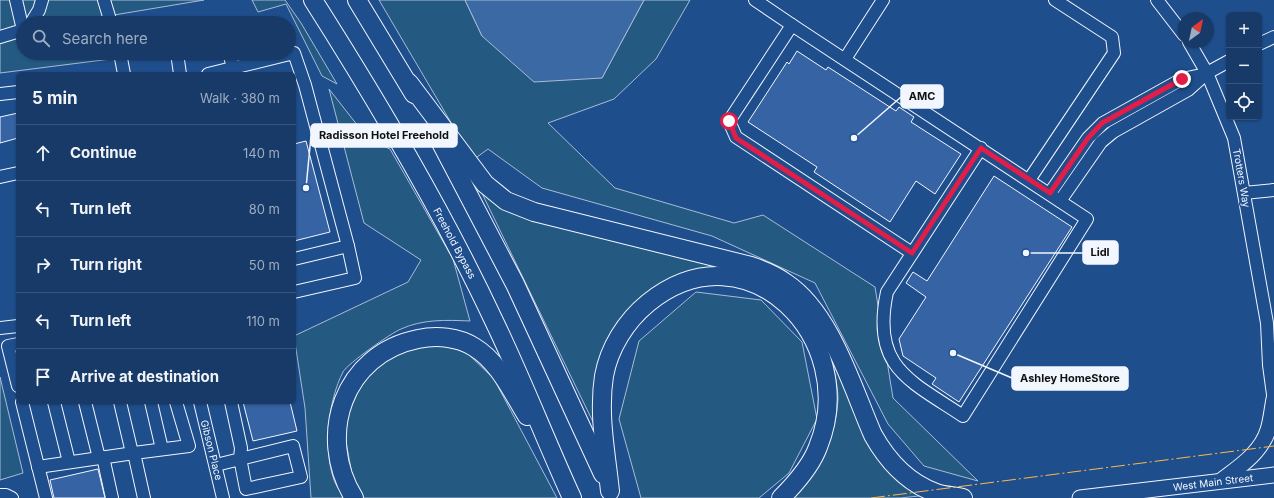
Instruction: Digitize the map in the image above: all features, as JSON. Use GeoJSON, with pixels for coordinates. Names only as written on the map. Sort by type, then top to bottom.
{"type":"FeatureCollection","features":[{"type":"Feature","properties":{"kind":"highway","name":"Freehold Bypass"},"geometry":{"type":"LineString","coordinates":[[313,0],[394,131],[441,217],[494,319],[572,498]]}},
{"type":"Feature","properties":{"kind":"highway"},"geometry":{"type":"LineString","coordinates":[[357,0],[409,83],[515,284],[612,494]]}},
{"type":"Feature","properties":{"kind":"highway"},"geometry":{"type":"LineString","coordinates":[[409,83],[479,177],[506,201],[534,212],[751,266],[770,273],[787,283],[808,302],[825,326],[882,452],[892,464],[913,480],[935,493],[963,498]]}},
{"type":"Feature","properties":{"kind":"highway"},"geometry":{"type":"LineString","coordinates":[[612,494],[603,433],[603,388],[608,364],[616,344],[630,321],[655,297],[670,288],[686,282],[701,278],[720,277],[737,279],[755,284],[777,296],[803,321],[816,343],[823,360],[829,396],[824,433],[818,449],[808,465],[791,488],[781,498]]}},
{"type":"Feature","properties":{"kind":"highway"},"geometry":{"type":"LineString","coordinates":[[354,498],[343,478],[336,451],[336,428],[341,406],[351,386],[362,370],[383,353],[409,340],[426,337],[444,337],[467,343],[484,353],[498,369],[554,456]]}},
{"type":"Feature","properties":{"kind":"main road"},"geometry":{"type":"LineString","coordinates":[[1220,481],[1248,460],[1261,444],[1268,431],[1274,399]]}},
{"type":"Feature","properties":{"kind":"main road","name":"West Main Street"},"geometry":{"type":"LineString","coordinates":[[1080,498],[1274,475]]}},
{"type":"Feature","properties":{"kind":"street"},"geometry":{"type":"LineString","coordinates":[[16,0],[20,16]]}},
{"type":"Feature","properties":{"kind":"street"},"geometry":{"type":"LineString","coordinates":[[35,16],[42,0]]}},
{"type":"Feature","properties":{"kind":"street"},"geometry":{"type":"LineString","coordinates":[[104,0],[108,16]]}},
{"type":"Feature","properties":{"kind":"street"},"geometry":{"type":"LineString","coordinates":[[755,0],[1050,193],[1087,219],[963,416],[905,377],[889,354],[883,333],[883,312],[887,292],[981,148]]}},
{"type":"Feature","properties":{"kind":"street"},"geometry":{"type":"LineString","coordinates":[[845,59],[883,0]]}},
{"type":"Feature","properties":{"kind":"street"},"geometry":{"type":"LineString","coordinates":[[1029,180],[1114,52],[1112,37],[1055,0]]}},
{"type":"Feature","properties":{"kind":"street"},"geometry":{"type":"LineString","coordinates":[[1156,0],[1178,28]]}},
{"type":"Feature","properties":{"kind":"street"},"geometry":{"type":"LineString","coordinates":[[792,25],[729,121],[736,138],[912,253]]}},
{"type":"Feature","properties":{"kind":"street"},"geometry":{"type":"LineString","coordinates":[[0,37],[16,32]]}},
{"type":"Feature","properties":{"kind":"street"},"geometry":{"type":"LineString","coordinates":[[1262,43],[1274,37]]}},
{"type":"Feature","properties":{"kind":"street","name":"Trotters Way"},"geometry":{"type":"LineString","coordinates":[[1192,48],[1207,73],[1234,138],[1267,323],[1274,350]]}},
{"type":"Feature","properties":{"kind":"street"},"geometry":{"type":"LineString","coordinates":[[121,60],[124,72]]}},
{"type":"Feature","properties":{"kind":"street"},"geometry":{"type":"LineString","coordinates":[[178,60],[180,72]]}},
{"type":"Feature","properties":{"kind":"street"},"geometry":{"type":"LineString","coordinates":[[231,60],[235,71],[271,60]]}},
{"type":"Feature","properties":{"kind":"street"},"geometry":{"type":"LineString","coordinates":[[295,60],[300,87],[324,156],[356,278],[296,292]]}},
{"type":"Feature","properties":{"kind":"street"},"geometry":{"type":"LineString","coordinates":[[1060,201],[1101,142],[1125,124],[1188,90],[1207,73],[1226,63]]}},
{"type":"Feature","properties":{"kind":"street"},"geometry":{"type":"LineString","coordinates":[[1050,193],[1088,138],[1102,123],[1182,79],[1207,73]]}},
{"type":"Feature","properties":{"kind":"street"},"geometry":{"type":"LineString","coordinates":[[0,94],[16,92]]}},
{"type":"Feature","properties":{"kind":"street"},"geometry":{"type":"LineString","coordinates":[[0,177],[16,173]]}},
{"type":"Feature","properties":{"kind":"street"},"geometry":{"type":"LineString","coordinates":[[1244,193],[1274,190]]}},
{"type":"Feature","properties":{"kind":"street"},"geometry":{"type":"LineString","coordinates":[[296,259],[348,246]]}},
{"type":"Feature","properties":{"kind":"street","name":"Trotters Way"},"geometry":{"type":"LineString","coordinates":[[1267,323],[1274,402]]}},
{"type":"Feature","properties":{"kind":"street"},"geometry":{"type":"LineString","coordinates":[[0,328],[16,326]]}},
{"type":"Feature","properties":{"kind":"street"},"geometry":{"type":"LineString","coordinates":[[16,344],[8,346],[16,378]]}},
{"type":"Feature","properties":{"kind":"street"},"geometry":{"type":"LineString","coordinates":[[22,404],[46,498]]}},
{"type":"Feature","properties":{"kind":"street"},"geometry":{"type":"LineString","coordinates":[[54,404],[69,462]]}},
{"type":"Feature","properties":{"kind":"street"},"geometry":{"type":"LineString","coordinates":[[86,404],[112,498]]}},
{"type":"Feature","properties":{"kind":"street"},"geometry":{"type":"LineString","coordinates":[[121,404],[144,498]]}},
{"type":"Feature","properties":{"kind":"street"},"geometry":{"type":"LineString","coordinates":[[151,404],[162,449]]}},
{"type":"Feature","properties":{"kind":"street"},"geometry":{"type":"LineString","coordinates":[[38,467],[189,446],[177,404]]}},
{"type":"Feature","properties":{"kind":"street","name":"Gibson Place"},"geometry":{"type":"LineString","coordinates":[[201,404],[223,498]]}},
{"type":"Feature","properties":{"kind":"street"},"geometry":{"type":"LineString","coordinates":[[216,465],[240,458],[293,446],[301,477],[246,489],[240,458],[241,448],[231,404]]}},
{"type":"Feature","properties":{"kind":"street"},"geometry":{"type":"LineString","coordinates":[[0,496],[6,495],[12,498]]}},
{"type":"Feature","properties":{"kind":"shaded area"},"geometry":{"type":"Polygon","coordinates":[[[0,0],[204,0],[108,16],[16,16],[16,60],[103,60],[0,73],[0,0]]]}},
{"type":"Feature","properties":{"kind":"shaded area"},"geometry":{"type":"Polygon","coordinates":[[[252,0],[285,0],[301,23],[337,84],[322,76],[296,24],[296,16],[292,16],[286,4],[258,12],[252,0]]]}},
{"type":"Feature","properties":{"kind":"shaded area"},"geometry":{"type":"Polygon","coordinates":[[[379,0],[465,0],[482,36],[602,78],[644,0],[690,0],[656,59],[614,99],[548,123],[615,188],[734,223],[763,215],[875,287],[893,398],[978,481],[924,466],[888,424],[815,283],[712,236],[542,188],[488,149],[473,160],[379,0]]]}},
{"type":"Feature","properties":{"kind":"shaded area"},"geometry":{"type":"Polygon","coordinates":[[[465,0],[644,0],[602,78],[534,82],[482,36],[465,0]]]}},
{"type":"Feature","properties":{"kind":"shaded area"},"geometry":{"type":"Polygon","coordinates":[[[329,89],[369,140],[390,149],[453,259],[470,321],[452,320],[426,322],[401,329],[379,342],[346,368],[338,384],[334,397],[328,440],[331,468],[335,482],[344,498],[311,498],[305,408],[296,349],[296,335],[408,282],[421,260],[364,223],[329,89]]]}},
{"type":"Feature","properties":{"kind":"shaded area"},"geometry":{"type":"Polygon","coordinates":[[[477,183],[507,206],[745,271],[707,269],[659,285],[618,324],[595,426],[477,183]]]}},
{"type":"Feature","properties":{"kind":"shaded area"},"geometry":{"type":"Polygon","coordinates":[[[696,292],[761,300],[802,342],[817,419],[789,473],[759,498],[641,498],[619,419],[639,341],[696,292]]]}},
{"type":"Feature","properties":{"kind":"shaded area"},"geometry":{"type":"Polygon","coordinates":[[[437,342],[461,347],[494,379],[557,498],[364,498],[354,485],[344,431],[355,390],[391,354],[437,342]]]}},
{"type":"Feature","properties":{"kind":"shaded area"},"geometry":{"type":"Polygon","coordinates":[[[832,359],[855,406],[928,495],[900,498],[792,498],[817,465],[824,453],[834,428],[838,399],[837,384],[832,359]]]}},
{"type":"Feature","properties":{"kind":"shaded area"},"geometry":{"type":"Polygon","coordinates":[[[0,377],[23,473],[0,480],[0,377]]]}},
{"type":"Feature","properties":{"kind":"building"},"geometry":{"type":"Polygon","coordinates":[[[797,51],[826,70],[828,67],[896,111],[899,107],[914,117],[911,122],[961,154],[935,194],[916,181],[890,222],[814,172],[817,167],[748,122],[787,62],[789,64],[797,51]]]}},
{"type":"Feature","properties":{"kind":"building"},"geometry":{"type":"Polygon","coordinates":[[[16,113],[16,139],[0,143],[0,117],[16,113]]]}},
{"type":"Feature","properties":{"kind":"building"},"geometry":{"type":"Polygon","coordinates":[[[306,141],[330,232],[296,240],[296,144],[306,141]]]}},
{"type":"Feature","properties":{"kind":"building"},"geometry":{"type":"Polygon","coordinates":[[[994,176],[1072,227],[959,402],[932,384],[936,378],[903,356],[899,339],[926,297],[906,283],[913,272],[927,281],[994,176]]]}},
{"type":"Feature","properties":{"kind":"building"},"geometry":{"type":"Polygon","coordinates":[[[244,404],[290,404],[297,431],[253,441],[244,404]]]}},
{"type":"Feature","properties":{"kind":"building"},"geometry":{"type":"Polygon","coordinates":[[[98,469],[105,498],[54,498],[50,480],[98,469]]]}},
{"type":"Feature","properties":{"kind":"power"},"geometry":{"type":"LineString","coordinates":[[871,498],[1274,446]]}},
{"type":"Feature","properties":{"kind":"place","name":"AMC"},"geometry":{"type":"Point","coordinates":[854,138]}},
{"type":"Feature","properties":{"kind":"place","name":"Radisson Hotel Freehold"},"geometry":{"type":"Point","coordinates":[306,188]}},
{"type":"Feature","properties":{"kind":"place","name":"Lidl"},"geometry":{"type":"Point","coordinates":[1026,253]}},
{"type":"Feature","properties":{"kind":"place","name":"Ashley HomeStore"},"geometry":{"type":"Point","coordinates":[953,353]}},
{"type":"Feature","properties":{"kind":"route"},"geometry":{"type":"LineString","coordinates":[[729,121],[736,138],[912,253],[981,148],[1050,193],[1088,138],[1102,123],[1119,112],[1182,79]]}}]}
